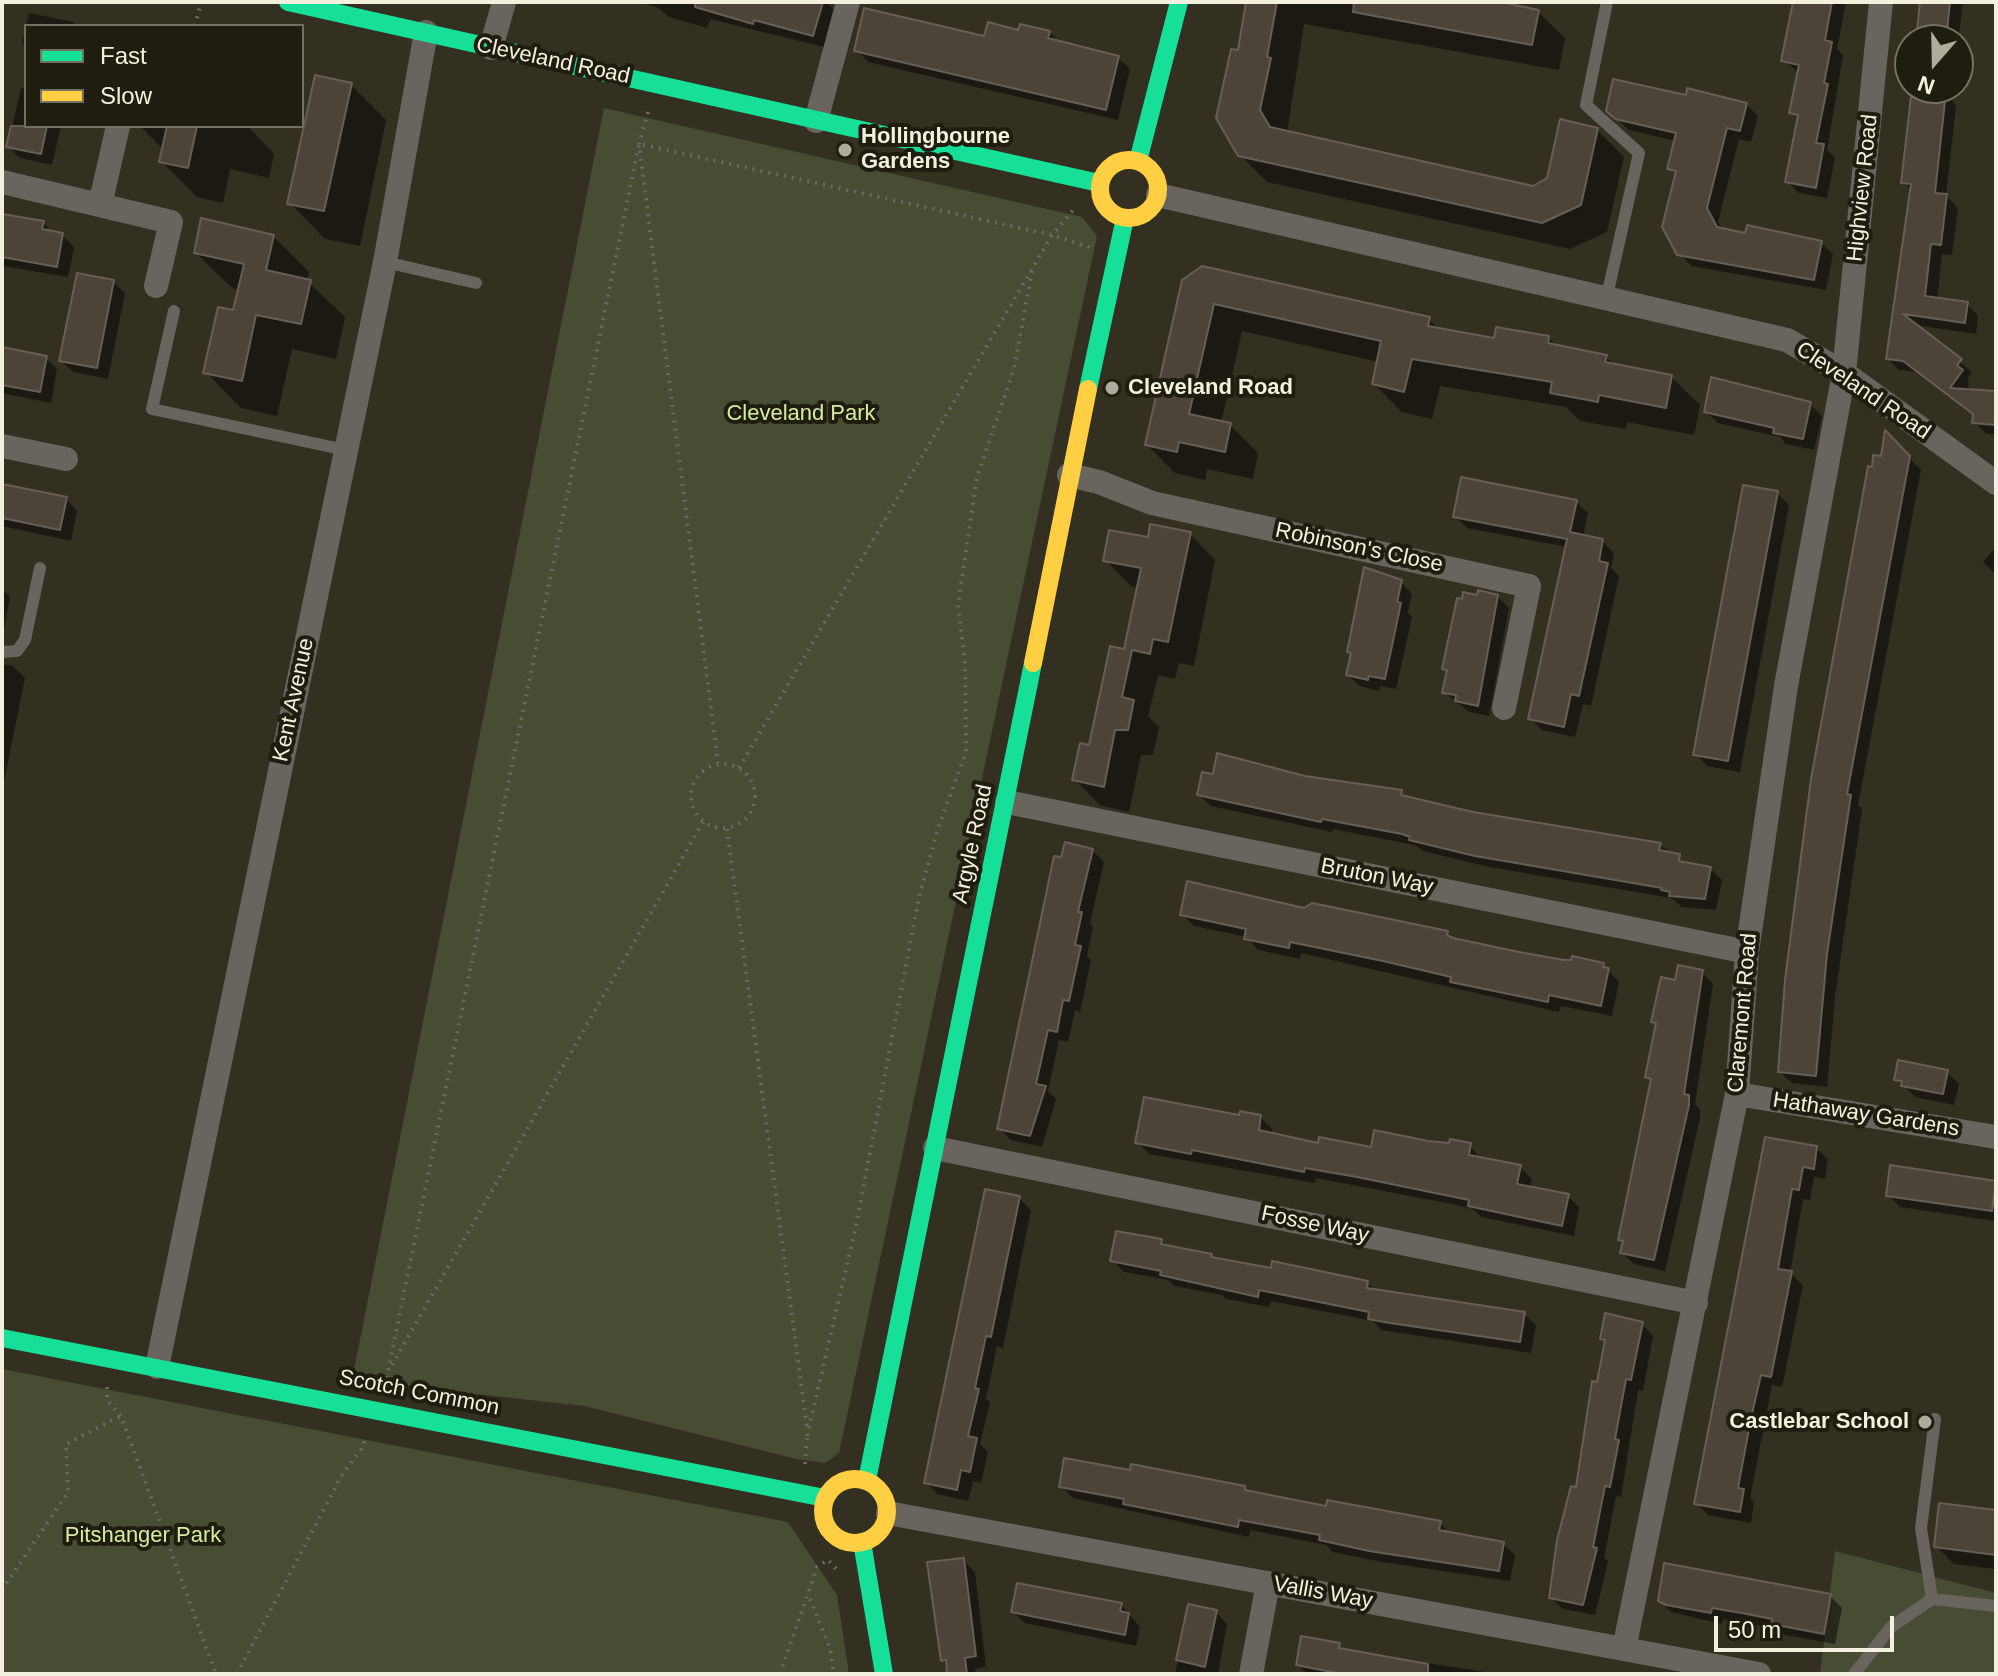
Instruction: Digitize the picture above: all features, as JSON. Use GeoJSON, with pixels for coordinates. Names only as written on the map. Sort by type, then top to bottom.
{"type":"FeatureCollection","features":[{"type":"Feature","properties":{"kind":"main road","name":"Cleveland Road"},"geometry":{"type":"LineString","coordinates":[[288,2],[1092,181]]}},
{"type":"Feature","properties":{"kind":"main road"},"geometry":{"type":"LineString","coordinates":[[1138,161],[1179,2]]}},
{"type":"Feature","properties":{"kind":"main road"},"geometry":{"type":"LineString","coordinates":[[1126,159],[1138,161],[1152,170],[1158,195],[1150,210],[1138,217],[1125,218],[1104,205],[1092,181],[1113,164],[1126,159]]}},
{"type":"Feature","properties":{"kind":"main road","name":"Argyle Road"},"geometry":{"type":"LineString","coordinates":[[867,1480],[1007,802],[1069,475],[1125,218]]}},
{"type":"Feature","properties":{"kind":"main road","name":"Scotch Common"},"geometry":{"type":"LineString","coordinates":[[2,1338],[825,1498]]}},
{"type":"Feature","properties":{"kind":"main road"},"geometry":{"type":"LineString","coordinates":[[844,1480],[867,1480],[884,1495],[888,1513],[880,1531],[862,1542],[845,1541],[829,1529],[825,1520],[825,1498],[844,1480]]}},
{"type":"Feature","properties":{"kind":"main road"},"geometry":{"type":"LineString","coordinates":[[862,1542],[884,1674]]}},
{"type":"Feature","properties":{"kind":"street"},"geometry":{"type":"LineString","coordinates":[[491,48],[504,2]]}},
{"type":"Feature","properties":{"kind":"street"},"geometry":{"type":"LineString","coordinates":[[816,121],[848,2]]}},
{"type":"Feature","properties":{"kind":"street","name":"Highview Road"},"geometry":{"type":"LineString","coordinates":[[1844,373],[1881,2]]}},
{"type":"Feature","properties":{"kind":"street","name":"Kent Avenue"},"geometry":{"type":"LineString","coordinates":[[157,1367],[385,262],[426,32]]}},
{"type":"Feature","properties":{"kind":"street"},"geometry":{"type":"LineString","coordinates":[[100,205],[118,128]]}},
{"type":"Feature","properties":{"kind":"street"},"geometry":{"type":"LineString","coordinates":[[2,182],[171,222],[156,286]]}},
{"type":"Feature","properties":{"kind":"street","name":"Cleveland Road"},"geometry":{"type":"LineString","coordinates":[[1158,195],[1607,296],[1787,340],[1844,373],[1996,483]]}},
{"type":"Feature","properties":{"kind":"street","name":"Claremont Road"},"geometry":{"type":"LineString","coordinates":[[1624,1649],[1737,1094],[1747,952],[1786,686],[1844,373]]}},
{"type":"Feature","properties":{"kind":"street"},"geometry":{"type":"LineString","coordinates":[[2,446],[66,459]]}},
{"type":"Feature","properties":{"kind":"street","name":"Robinson's Close"},"geometry":{"type":"LineString","coordinates":[[1069,475],[1099,482],[1152,503],[1529,586],[1504,708]]}},
{"type":"Feature","properties":{"kind":"street","name":"Bruton Way"},"geometry":{"type":"LineString","coordinates":[[1007,802],[1747,952]]}},
{"type":"Feature","properties":{"kind":"street","name":"Hathaway Gardens"},"geometry":{"type":"LineString","coordinates":[[1737,1094],[1996,1137]]}},
{"type":"Feature","properties":{"kind":"street","name":"Fosse Way"},"geometry":{"type":"LineString","coordinates":[[935,1148],[1696,1303]]}},
{"type":"Feature","properties":{"kind":"street","name":"Vallis Way"},"geometry":{"type":"LineString","coordinates":[[888,1513],[1759,1674]]}},
{"type":"Feature","properties":{"kind":"street"},"geometry":{"type":"LineString","coordinates":[[1251,1674],[1268,1583]]}},
{"type":"Feature","properties":{"kind":"lane"},"geometry":{"type":"LineString","coordinates":[[1607,2],[1586,105],[1639,153],[1607,296]]}},
{"type":"Feature","properties":{"kind":"lane"},"geometry":{"type":"LineString","coordinates":[[385,262],[476,283]]}},
{"type":"Feature","properties":{"kind":"lane"},"geometry":{"type":"LineString","coordinates":[[174,311],[152,409],[346,450]]}},
{"type":"Feature","properties":{"kind":"lane"},"geometry":{"type":"LineString","coordinates":[[2,652],[17,651],[25,640],[40,568]]}},
{"type":"Feature","properties":{"kind":"lane"},"geometry":{"type":"LineString","coordinates":[[1932,1599],[1921,1528],[1935,1419]]}},
{"type":"Feature","properties":{"kind":"lane"},"geometry":{"type":"LineString","coordinates":[[1854,1674],[1891,1627],[1932,1599],[1996,1606]]}},
{"type":"Feature","properties":{"kind":"path"},"geometry":{"type":"LineString","coordinates":[[196,24],[201,2]]}},
{"type":"Feature","properties":{"kind":"path"},"geometry":{"type":"LineString","coordinates":[[384,1388],[639,144],[656,83]]}},
{"type":"Feature","properties":{"kind":"path"},"geometry":{"type":"LineString","coordinates":[[639,144],[1052,235],[1117,257]]}},
{"type":"Feature","properties":{"kind":"path"},"geometry":{"type":"LineString","coordinates":[[639,144],[718,763]]}},
{"type":"Feature","properties":{"kind":"path"},"geometry":{"type":"LineString","coordinates":[[739,768],[1033,266],[1092,181]]}},
{"type":"Feature","properties":{"kind":"path"},"geometry":{"type":"LineString","coordinates":[[802,1470],[807,1436],[856,1226],[916,912],[938,828],[966,752],[965,660],[958,605],[977,477],[1014,369],[1033,266]]}},
{"type":"Feature","properties":{"kind":"path"},"geometry":{"type":"LineString","coordinates":[[718,763],[739,768],[753,782],[756,801],[743,822],[727,829],[703,822],[692,805],[691,789],[702,771],[718,763]]}},
{"type":"Feature","properties":{"kind":"path"},"geometry":{"type":"LineString","coordinates":[[388,1370],[703,822]]}},
{"type":"Feature","properties":{"kind":"path"},"geometry":{"type":"LineString","coordinates":[[727,829],[807,1436]]}},
{"type":"Feature","properties":{"kind":"path"},"geometry":{"type":"LineString","coordinates":[[107,1391],[107,1400],[121,1416],[216,1674]]}},
{"type":"Feature","properties":{"kind":"path"},"geometry":{"type":"LineString","coordinates":[[2,1590],[22,1556],[68,1492],[66,1444],[121,1416]]}},
{"type":"Feature","properties":{"kind":"path"},"geometry":{"type":"LineString","coordinates":[[237,1674],[343,1473],[363,1447]]}},
{"type":"Feature","properties":{"kind":"path"},"geometry":{"type":"LineString","coordinates":[[780,1674],[817,1567],[828,1560],[836,1570],[844,1569]]}},
{"type":"Feature","properties":{"kind":"path"},"geometry":{"type":"LineString","coordinates":[[809,1596],[830,1648],[834,1674]]}},
{"type":"Feature","properties":{"kind":"green space","name":"Cleveland Park"},"geometry":{"type":"Polygon","coordinates":[[[604,108],[1082,217],[1097,236],[839,1453],[825,1463],[796,1459],[584,1406],[421,1388],[353,1375],[604,108]]]}},
{"type":"Feature","properties":{"kind":"green space","name":"Pitshanger Park"},"geometry":{"type":"Polygon","coordinates":[[[2,1369],[788,1522],[837,1595],[849,1674],[2,1674],[2,1369]]]}},
{"type":"Feature","properties":{"kind":"green space"},"geometry":{"type":"Polygon","coordinates":[[[1835,1551],[1996,1593],[1996,1674],[1820,1674],[1835,1551]]]}},
{"type":"Feature","properties":{"kind":"building"},"geometry":{"type":"Polygon","coordinates":[[[695,2],[823,2],[813,36],[754,20],[753,24],[695,7],[695,2]]]}},
{"type":"Feature","properties":{"kind":"building"},"geometry":{"type":"Polygon","coordinates":[[[1246,2],[1277,2],[1267,57],[1271,58],[1260,110],[1270,127],[1533,186],[1547,178],[1560,119],[1598,128],[1581,205],[1542,223],[1238,156],[1216,118],[1231,49],[1238,50],[1246,2]]]}},
{"type":"Feature","properties":{"kind":"building"},"geometry":{"type":"Polygon","coordinates":[[[1354,2],[1500,2],[1539,10],[1532,45],[1353,12],[1354,2]]]}},
{"type":"Feature","properties":{"kind":"building"},"geometry":{"type":"Polygon","coordinates":[[[1793,2],[1832,2],[1825,40],[1832,42],[1824,83],[1828,84],[1816,143],[1824,144],[1816,188],[1785,182],[1798,115],[1789,113],[1799,65],[1781,61],[1793,2]]]}},
{"type":"Feature","properties":{"kind":"building"},"geometry":{"type":"Polygon","coordinates":[[[1920,2],[1950,2],[1948,24],[1918,24],[1920,2]]]}},
{"type":"Feature","properties":{"kind":"building"},"geometry":{"type":"Polygon","coordinates":[[[864,8],[984,36],[988,22],[1018,30],[1020,24],[1050,31],[1048,38],[1119,56],[1106,110],[854,51],[864,8]]]}},
{"type":"Feature","properties":{"kind":"building"},"geometry":{"type":"Polygon","coordinates":[[[315,75],[352,83],[324,211],[287,204],[315,75]]]}},
{"type":"Feature","properties":{"kind":"building"},"geometry":{"type":"Polygon","coordinates":[[[1613,79],[1686,95],[1687,88],[1747,103],[1740,131],[1727,128],[1707,208],[1717,227],[1745,233],[1747,225],[1822,241],[1814,280],[1677,255],[1662,227],[1676,171],[1667,169],[1676,133],[1615,119],[1606,111],[1613,79]]]}},
{"type":"Feature","properties":{"kind":"building"},"geometry":{"type":"Polygon","coordinates":[[[1910,104],[1945,104],[1935,193],[1947,194],[1941,245],[1931,244],[1925,296],[1968,302],[1965,323],[1903,314],[1962,359],[1957,365],[1963,370],[1950,388],[1996,391],[1996,425],[1972,423],[1973,414],[1903,361],[1886,359],[1911,184],[1901,183],[1910,104]]]}},
{"type":"Feature","properties":{"kind":"building"},"geometry":{"type":"Polygon","coordinates":[[[11,126],[47,128],[41,154],[6,147],[11,126]]]}},
{"type":"Feature","properties":{"kind":"building"},"geometry":{"type":"Polygon","coordinates":[[[167,128],[197,128],[188,168],[159,162],[167,128]]]}},
{"type":"Feature","properties":{"kind":"building"},"geometry":{"type":"Polygon","coordinates":[[[2,214],[44,221],[42,229],[63,233],[57,267],[2,257],[2,214]]]}},
{"type":"Feature","properties":{"kind":"building"},"geometry":{"type":"Polygon","coordinates":[[[201,218],[274,235],[266,270],[311,280],[301,324],[256,315],[242,381],[203,373],[218,307],[233,310],[244,264],[194,253],[201,218]]]}},
{"type":"Feature","properties":{"kind":"building"},"geometry":{"type":"Polygon","coordinates":[[[1202,266],[1430,317],[1428,326],[1494,338],[1496,327],[1549,336],[1548,343],[1607,355],[1605,362],[1672,375],[1666,408],[1599,395],[1598,402],[1550,393],[1552,382],[1412,359],[1404,392],[1372,384],[1381,341],[1214,304],[1189,414],[1231,423],[1225,452],[1179,442],[1177,452],[1145,445],[1182,280],[1202,266]]]}},
{"type":"Feature","properties":{"kind":"building"},"geometry":{"type":"Polygon","coordinates":[[[77,273],[114,280],[97,368],[59,361],[77,273]]]}},
{"type":"Feature","properties":{"kind":"building"},"geometry":{"type":"Polygon","coordinates":[[[2,347],[47,356],[40,392],[2,385],[2,347]]]}},
{"type":"Feature","properties":{"kind":"building"},"geometry":{"type":"Polygon","coordinates":[[[1711,377],[1811,402],[1803,439],[1773,433],[1774,428],[1704,412],[1711,377]]]}},
{"type":"Feature","properties":{"kind":"building"},"geometry":{"type":"Polygon","coordinates":[[[1885,430],[1910,456],[1847,794],[1851,795],[1827,954],[1816,1076],[1778,1072],[1785,980],[1811,779],[1868,466],[1872,467],[1873,455],[1881,456],[1885,430]]]}},
{"type":"Feature","properties":{"kind":"building"},"geometry":{"type":"Polygon","coordinates":[[[1461,477],[1577,500],[1570,532],[1603,539],[1599,561],[1608,563],[1579,696],[1571,694],[1564,727],[1528,719],[1567,539],[1453,517],[1461,477]]]}},
{"type":"Feature","properties":{"kind":"building"},"geometry":{"type":"Polygon","coordinates":[[[2,484],[67,497],[60,530],[2,518],[2,484]]]}},
{"type":"Feature","properties":{"kind":"building"},"geometry":{"type":"Polygon","coordinates":[[[1743,485],[1778,491],[1728,761],[1693,755],[1743,485]]]}},
{"type":"Feature","properties":{"kind":"building"},"geometry":{"type":"Polygon","coordinates":[[[1150,524],[1191,532],[1168,642],[1153,639],[1150,654],[1132,650],[1122,697],[1134,700],[1128,730],[1115,730],[1104,787],[1072,780],[1080,743],[1089,745],[1110,646],[1124,649],[1141,568],[1103,561],[1109,530],[1148,537],[1150,524]]]}},
{"type":"Feature","properties":{"kind":"building"},"geometry":{"type":"Polygon","coordinates":[[[1364,567],[1402,580],[1397,602],[1401,603],[1385,679],[1369,676],[1368,680],[1346,675],[1351,653],[1347,652],[1364,567]]]}},
{"type":"Feature","properties":{"kind":"building"},"geometry":{"type":"Polygon","coordinates":[[[1478,590],[1498,595],[1478,706],[1455,701],[1456,695],[1442,693],[1447,670],[1442,669],[1457,598],[1462,599],[1463,592],[1477,595],[1478,590]]]}},
{"type":"Feature","properties":{"kind":"building"},"geometry":{"type":"Polygon","coordinates":[[[1217,753],[1305,776],[1402,790],[1401,795],[1473,812],[1661,843],[1659,850],[1680,854],[1679,861],[1711,867],[1705,899],[1669,896],[1670,892],[1662,888],[1475,856],[1409,840],[1410,837],[1402,834],[1322,819],[1321,822],[1197,795],[1202,772],[1213,774],[1217,753]]]}},
{"type":"Feature","properties":{"kind":"building"},"geometry":{"type":"Polygon","coordinates":[[[1065,842],[1093,849],[1078,912],[1082,912],[1075,945],[1081,946],[1069,1001],[1063,1000],[1057,1032],[1048,1030],[1036,1084],[1046,1086],[1030,1136],[997,1129],[1054,856],[1061,857],[1065,842]]]}},
{"type":"Feature","properties":{"kind":"building"},"geometry":{"type":"Polygon","coordinates":[[[1187,881],[1304,908],[1312,903],[1448,931],[1447,935],[1453,938],[1519,952],[1564,960],[1571,960],[1572,956],[1604,963],[1603,967],[1609,968],[1601,1006],[1549,995],[1548,1002],[1450,982],[1451,977],[1383,961],[1290,942],[1289,948],[1244,939],[1246,929],[1180,915],[1187,881]]]}},
{"type":"Feature","properties":{"kind":"building"},"geometry":{"type":"Polygon","coordinates":[[[1678,965],[1703,970],[1684,1094],[1689,1095],[1689,1105],[1654,1260],[1620,1253],[1623,1241],[1618,1240],[1651,1079],[1645,1077],[1656,1023],[1651,1022],[1661,977],[1675,980],[1678,965]]]}},
{"type":"Feature","properties":{"kind":"building"},"geometry":{"type":"Polygon","coordinates":[[[1898,1060],[1948,1070],[1943,1094],[1901,1086],[1902,1081],[1894,1080],[1898,1060]]]}},
{"type":"Feature","properties":{"kind":"building"},"geometry":{"type":"Polygon","coordinates":[[[1144,1097],[1239,1115],[1240,1111],[1261,1115],[1259,1130],[1318,1143],[1319,1137],[1371,1147],[1374,1130],[1428,1141],[1449,1143],[1450,1139],[1471,1143],[1469,1155],[1521,1165],[1517,1184],[1569,1194],[1562,1226],[1468,1206],[1469,1200],[1357,1177],[1305,1168],[1304,1172],[1192,1150],[1191,1154],[1135,1143],[1144,1097]]]}},
{"type":"Feature","properties":{"kind":"building"},"geometry":{"type":"Polygon","coordinates":[[[1765,1137],[1817,1146],[1814,1169],[1803,1167],[1799,1190],[1792,1189],[1778,1269],[1792,1271],[1771,1377],[1761,1375],[1751,1418],[1738,1488],[1744,1489],[1740,1512],[1694,1504],[1765,1137]]]}},
{"type":"Feature","properties":{"kind":"building"},"geometry":{"type":"Polygon","coordinates":[[[1890,1165],[1996,1181],[1992,1211],[1886,1196],[1890,1165]]]}},
{"type":"Feature","properties":{"kind":"building"},"geometry":{"type":"Polygon","coordinates":[[[985,1189],[1020,1196],[991,1337],[986,1336],[975,1388],[979,1389],[968,1436],[977,1438],[970,1472],[961,1470],[957,1490],[924,1483],[985,1189]]]}},
{"type":"Feature","properties":{"kind":"building"},"geometry":{"type":"Polygon","coordinates":[[[1116,1231],[1162,1239],[1161,1244],[1212,1254],[1211,1257],[1271,1268],[1272,1261],[1368,1281],[1367,1288],[1525,1312],[1520,1342],[1368,1319],[1369,1312],[1259,1290],[1258,1297],[1160,1275],[1161,1271],[1110,1261],[1116,1231]]]}},
{"type":"Feature","properties":{"kind":"building"},"geometry":{"type":"Polygon","coordinates":[[[1605,1313],[1643,1322],[1631,1380],[1626,1379],[1615,1439],[1619,1440],[1610,1487],[1605,1486],[1593,1547],[1597,1548],[1583,1605],[1549,1598],[1557,1540],[1571,1486],[1576,1487],[1592,1381],[1597,1382],[1605,1340],[1600,1339],[1605,1313]]]}},
{"type":"Feature","properties":{"kind":"building"},"geometry":{"type":"Polygon","coordinates":[[[1064,1458],[1130,1470],[1131,1464],[1245,1486],[1245,1490],[1326,1506],[1327,1500],[1441,1521],[1439,1530],[1504,1542],[1499,1571],[1369,1551],[1319,1540],[1320,1535],[1239,1520],[1238,1527],[1123,1504],[1124,1499],[1059,1487],[1064,1458]]]}},
{"type":"Feature","properties":{"kind":"building"},"geometry":{"type":"Polygon","coordinates":[[[1939,1503],[1996,1510],[1996,1555],[1934,1547],[1939,1503]]]}},
{"type":"Feature","properties":{"kind":"building"},"geometry":{"type":"Polygon","coordinates":[[[964,1558],[976,1656],[965,1658],[967,1674],[947,1674],[946,1660],[941,1661],[927,1562],[964,1558]]]}},
{"type":"Feature","properties":{"kind":"building"},"geometry":{"type":"Polygon","coordinates":[[[1664,1563],[1831,1594],[1824,1634],[1771,1624],[1772,1619],[1742,1613],[1712,1608],[1711,1613],[1666,1605],[1658,1601],[1664,1563]]]}},
{"type":"Feature","properties":{"kind":"building"},"geometry":{"type":"Polygon","coordinates":[[[1017,1583],[1122,1603],[1120,1611],[1129,1613],[1125,1635],[1011,1612],[1017,1583]]]}},
{"type":"Feature","properties":{"kind":"building"},"geometry":{"type":"Polygon","coordinates":[[[1188,1604],[1217,1610],[1205,1667],[1176,1660],[1188,1604]]]}},
{"type":"Feature","properties":{"kind":"building"},"geometry":{"type":"Polygon","coordinates":[[[1301,1636],[1340,1643],[1339,1648],[1428,1664],[1428,1674],[1342,1674],[1296,1665],[1301,1636]]]}},
{"type":"Feature","properties":{"kind":"traffic: fast"},"geometry":{"type":"LineString","coordinates":[[288,2],[1099,183]]}},
{"type":"Feature","properties":{"kind":"traffic: fast"},"geometry":{"type":"LineString","coordinates":[[1138,161],[1179,2]]}},
{"type":"Feature","properties":{"kind":"traffic: fast"},"geometry":{"type":"LineString","coordinates":[[1088,389],[1125,218]]}},
{"type":"Feature","properties":{"kind":"traffic: fast"},"geometry":{"type":"LineString","coordinates":[[867,1480],[1033,663]]}},
{"type":"Feature","properties":{"kind":"traffic: fast"},"geometry":{"type":"LineString","coordinates":[[2,1338],[825,1498]]}},
{"type":"Feature","properties":{"kind":"traffic: fast"},"geometry":{"type":"LineString","coordinates":[[862,1542],[884,1674]]}},
{"type":"Feature","properties":{"kind":"traffic: slow"},"geometry":{"type":"LineString","coordinates":[[1129,160],[1150,168],[1158,189],[1150,210],[1129,218],[1108,210],[1100,189],[1108,168],[1129,160]]}},
{"type":"Feature","properties":{"kind":"traffic: slow"},"geometry":{"type":"LineString","coordinates":[[1033,663],[1088,389]]}},
{"type":"Feature","properties":{"kind":"traffic: slow"},"geometry":{"type":"LineString","coordinates":[[855,1479],[867,1481],[878,1488],[885,1499],[887,1511],[885,1523],[878,1534],[867,1541],[855,1543],[843,1541],[832,1534],[825,1523],[823,1511],[825,1499],[832,1488],[843,1481],[855,1479]]}},
{"type":"Feature","properties":{"kind":"place","name":"Hollingbourne Gardens"},"geometry":{"type":"Point","coordinates":[845,150]}},
{"type":"Feature","properties":{"kind":"place","name":"Cleveland Road"},"geometry":{"type":"Point","coordinates":[1112,388]}},
{"type":"Feature","properties":{"kind":"place","name":"Castlebar School"},"geometry":{"type":"Point","coordinates":[1925,1422]}}]}
